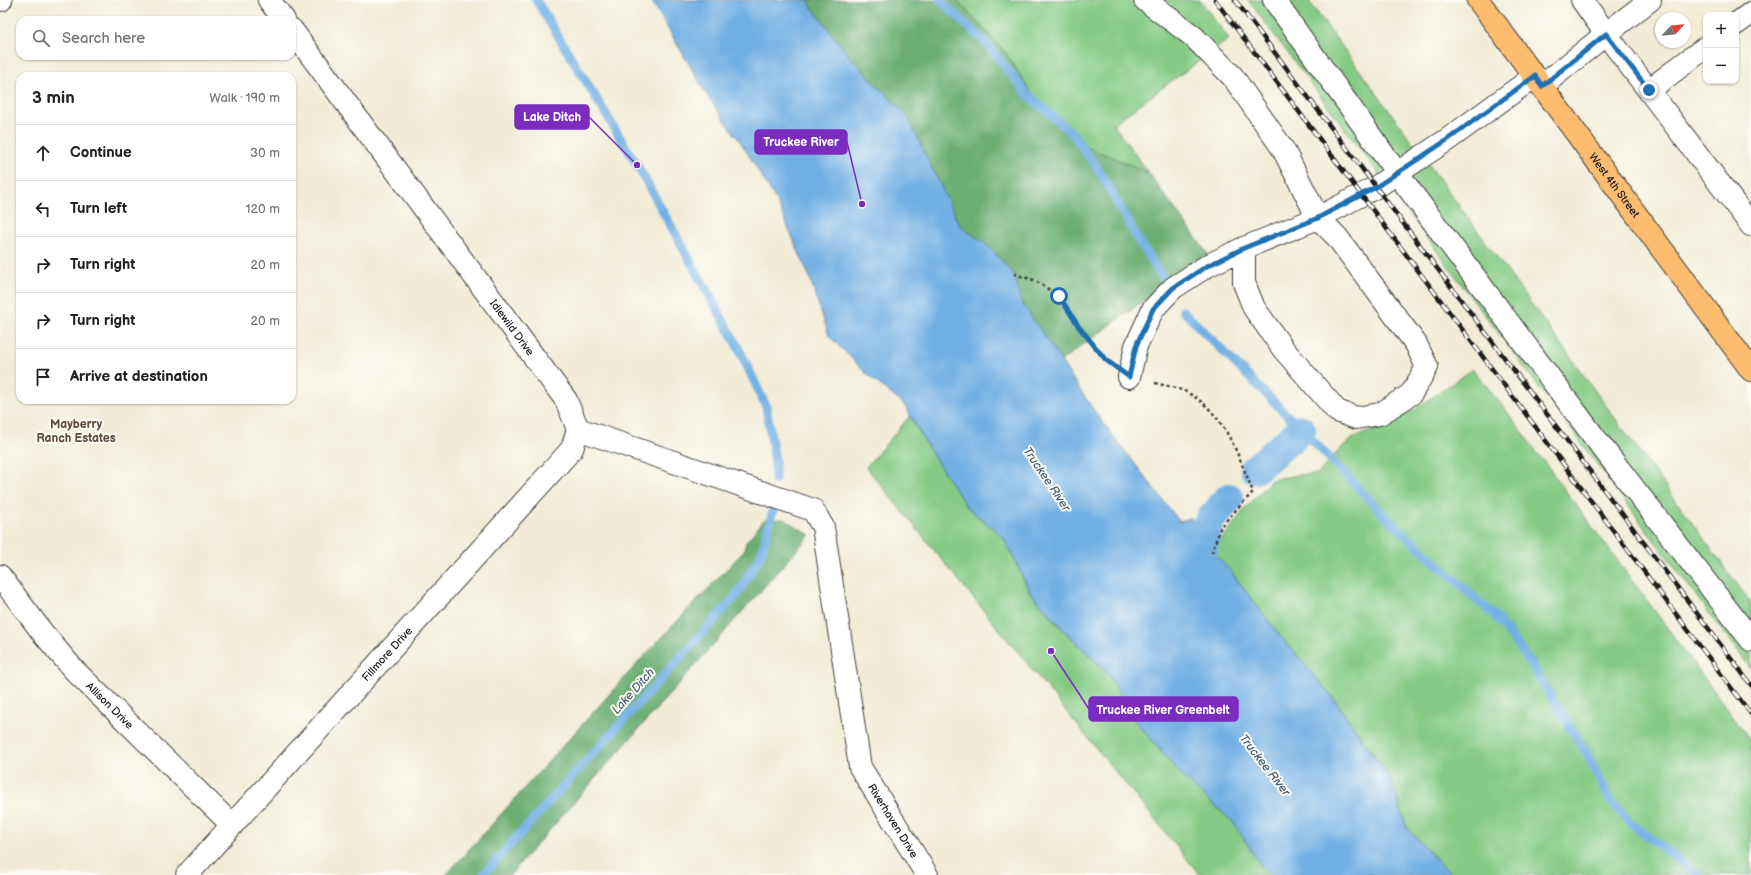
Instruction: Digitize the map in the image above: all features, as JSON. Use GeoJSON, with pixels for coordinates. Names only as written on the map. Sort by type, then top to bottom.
{"type":"FeatureCollection","features":[{"type":"Feature","properties":{"kind":"main road","name":"West 4th Street"},"geometry":{"type":"LineString","coordinates":[[1478,0],[1751,370]]}},
{"type":"Feature","properties":{"kind":"street"},"geometry":{"type":"LineString","coordinates":[[269,0],[281,16]]}},
{"type":"Feature","properties":{"kind":"street"},"geometry":{"type":"LineString","coordinates":[[1145,0],[1194,37],[1232,77],[1283,149],[1318,218],[1337,237],[1412,338],[1428,368],[1411,394],[1380,414],[1356,418],[1337,412],[1284,350],[1254,308],[1244,283],[1244,248]]}},
{"type":"Feature","properties":{"kind":"street"},"geometry":{"type":"LineString","coordinates":[[1274,0],[1397,172],[1587,428],[1751,640]]}},
{"type":"Feature","properties":{"kind":"street"},"geometry":{"type":"LineString","coordinates":[[1582,0],[1606,34],[1751,225]]}},
{"type":"Feature","properties":{"kind":"street"},"geometry":{"type":"LineString","coordinates":[[1129,377],[1136,346],[1153,309],[1173,288],[1207,266],[1244,248],[1318,218],[1361,195],[1538,81],[1606,34],[1650,0]]}},
{"type":"Feature","properties":{"kind":"street"},"geometry":{"type":"LineString","coordinates":[[1739,22],[1751,13]]}},
{"type":"Feature","properties":{"kind":"street","name":"Idlewild Drive"},"geometry":{"type":"LineString","coordinates":[[296,35],[566,400],[578,429]]}},
{"type":"Feature","properties":{"kind":"street"},"geometry":{"type":"LineString","coordinates":[[1649,90],[1705,48]]}},
{"type":"Feature","properties":{"kind":"street","name":"Riverhaven Drive"},"geometry":{"type":"LineString","coordinates":[[578,429],[813,510],[823,527],[860,767],[927,875]]}},
{"type":"Feature","properties":{"kind":"street","name":"Fillmore Drive"},"geometry":{"type":"LineString","coordinates":[[187,875],[572,449],[578,429]]}},
{"type":"Feature","properties":{"kind":"street","name":"Allison Drive"},"geometry":{"type":"LineString","coordinates":[[0,576],[42,632],[74,670],[232,825]]}},
{"type":"Feature","properties":{"kind":"path"},"geometry":{"type":"LineString","coordinates":[[1014,274],[1034,280],[1059,296],[1079,327],[1106,360],[1129,377],[1156,383],[1190,394],[1217,417],[1238,455],[1253,492],[1221,526],[1212,552]]}},
{"type":"Feature","properties":{"kind":"green space"},"geometry":{"type":"Polygon","coordinates":[[[809,0],[957,0],[1005,52],[1034,97],[1087,147],[1148,172],[1208,254],[1061,361],[1021,302],[1014,274],[987,245],[960,226],[906,116],[849,56],[810,5],[809,0]]]}},
{"type":"Feature","properties":{"kind":"green space"},"geometry":{"type":"Polygon","coordinates":[[[957,0],[1200,0],[1229,39],[1113,124],[1148,172],[1087,147],[1034,97],[1005,52],[957,0]]]}},
{"type":"Feature","properties":{"kind":"green space"},"geometry":{"type":"Polygon","coordinates":[[[1248,0],[1308,0],[1751,603],[1751,669],[1248,0]]]}},
{"type":"Feature","properties":{"kind":"green space"},"geometry":{"type":"Polygon","coordinates":[[[1473,369],[1508,413],[1751,741],[1751,875],[1451,875],[1407,828],[1391,780],[1334,699],[1277,632],[1228,568],[1212,552],[1245,509],[1271,480],[1297,475],[1318,474],[1340,449],[1355,437],[1381,427],[1411,412],[1473,369]]]}},
{"type":"Feature","properties":{"kind":"green space"},"geometry":{"type":"Polygon","coordinates":[[[910,416],[932,454],[967,507],[1004,538],[1030,592],[1062,629],[1108,673],[1134,719],[1185,779],[1233,822],[1262,867],[1272,875],[1200,875],[866,467],[910,416]]]}},
{"type":"Feature","properties":{"kind":"green space"},"geometry":{"type":"Polygon","coordinates":[[[784,519],[810,535],[510,875],[446,875],[644,656],[744,551],[746,542],[764,520],[784,519]]]}},
{"type":"Feature","properties":{"kind":"water"},"geometry":{"type":"Polygon","coordinates":[[[651,0],[809,0],[810,5],[849,56],[907,116],[960,226],[987,245],[1014,274],[1021,302],[1100,419],[1180,522],[1190,517],[1202,529],[1200,547],[1204,547],[1212,552],[1228,568],[1277,632],[1334,699],[1391,780],[1407,828],[1451,875],[1272,875],[1262,867],[1233,822],[1185,779],[1134,719],[1108,673],[1062,628],[1030,592],[1004,538],[967,507],[932,454],[904,405],[869,376],[829,336],[808,273],[776,200],[742,144],[710,100],[651,0]]]}},
{"type":"Feature","properties":{"kind":"waterway","name":"Lake Ditch"},"geometry":{"type":"LineString","coordinates":[[536,0],[637,165],[738,347],[766,406],[775,462],[775,480]]}},
{"type":"Feature","properties":{"kind":"waterway"},"geometry":{"type":"LineString","coordinates":[[940,0],[985,42],[1028,95],[1072,133],[1102,175],[1137,238],[1163,278]]}},
{"type":"Feature","properties":{"kind":"waterway"},"geometry":{"type":"LineString","coordinates":[[1183,311],[1314,442],[1390,521],[1496,617],[1525,655],[1587,754],[1611,802],[1632,824],[1698,875]]}},
{"type":"Feature","properties":{"kind":"waterway"},"geometry":{"type":"LineString","coordinates":[[1255,469],[1301,430]]}},
{"type":"Feature","properties":{"kind":"waterway"},"geometry":{"type":"LineString","coordinates":[[1186,583],[1199,567],[1209,521],[1229,498]]}},
{"type":"Feature","properties":{"kind":"waterway","name":"Lake Ditch"},"geometry":{"type":"LineString","coordinates":[[483,875],[736,596],[761,555],[774,507]]}},
{"type":"Feature","properties":{"kind":"railway"},"geometry":{"type":"LineString","coordinates":[[1215,0],[1751,714]]}},
{"type":"Feature","properties":{"kind":"railway"},"geometry":{"type":"LineString","coordinates":[[1235,0],[1751,685]]}},
{"type":"Feature","properties":{"kind":"place","name":"Lake Ditch"},"geometry":{"type":"Point","coordinates":[637,165]}},
{"type":"Feature","properties":{"kind":"place","name":"Truckee River"},"geometry":{"type":"Point","coordinates":[862,204]}},
{"type":"Feature","properties":{"kind":"place","name":"Truckee River Greenbelt"},"geometry":{"type":"Point","coordinates":[1051,651]}},
{"type":"Feature","properties":{"kind":"district","name":"Mayberry Ranch Estates"},"geometry":{"type":"Point","coordinates":[76,431]}},
{"type":"Feature","properties":{"kind":"route"},"geometry":{"type":"LineString","coordinates":[[1059,296],[1079,327],[1106,360],[1129,377],[1136,346],[1153,309],[1173,288],[1207,266],[1244,248],[1318,218],[1376,187],[1447,140],[1535,76],[1542,86],[1606,34],[1649,90]]}}]}
